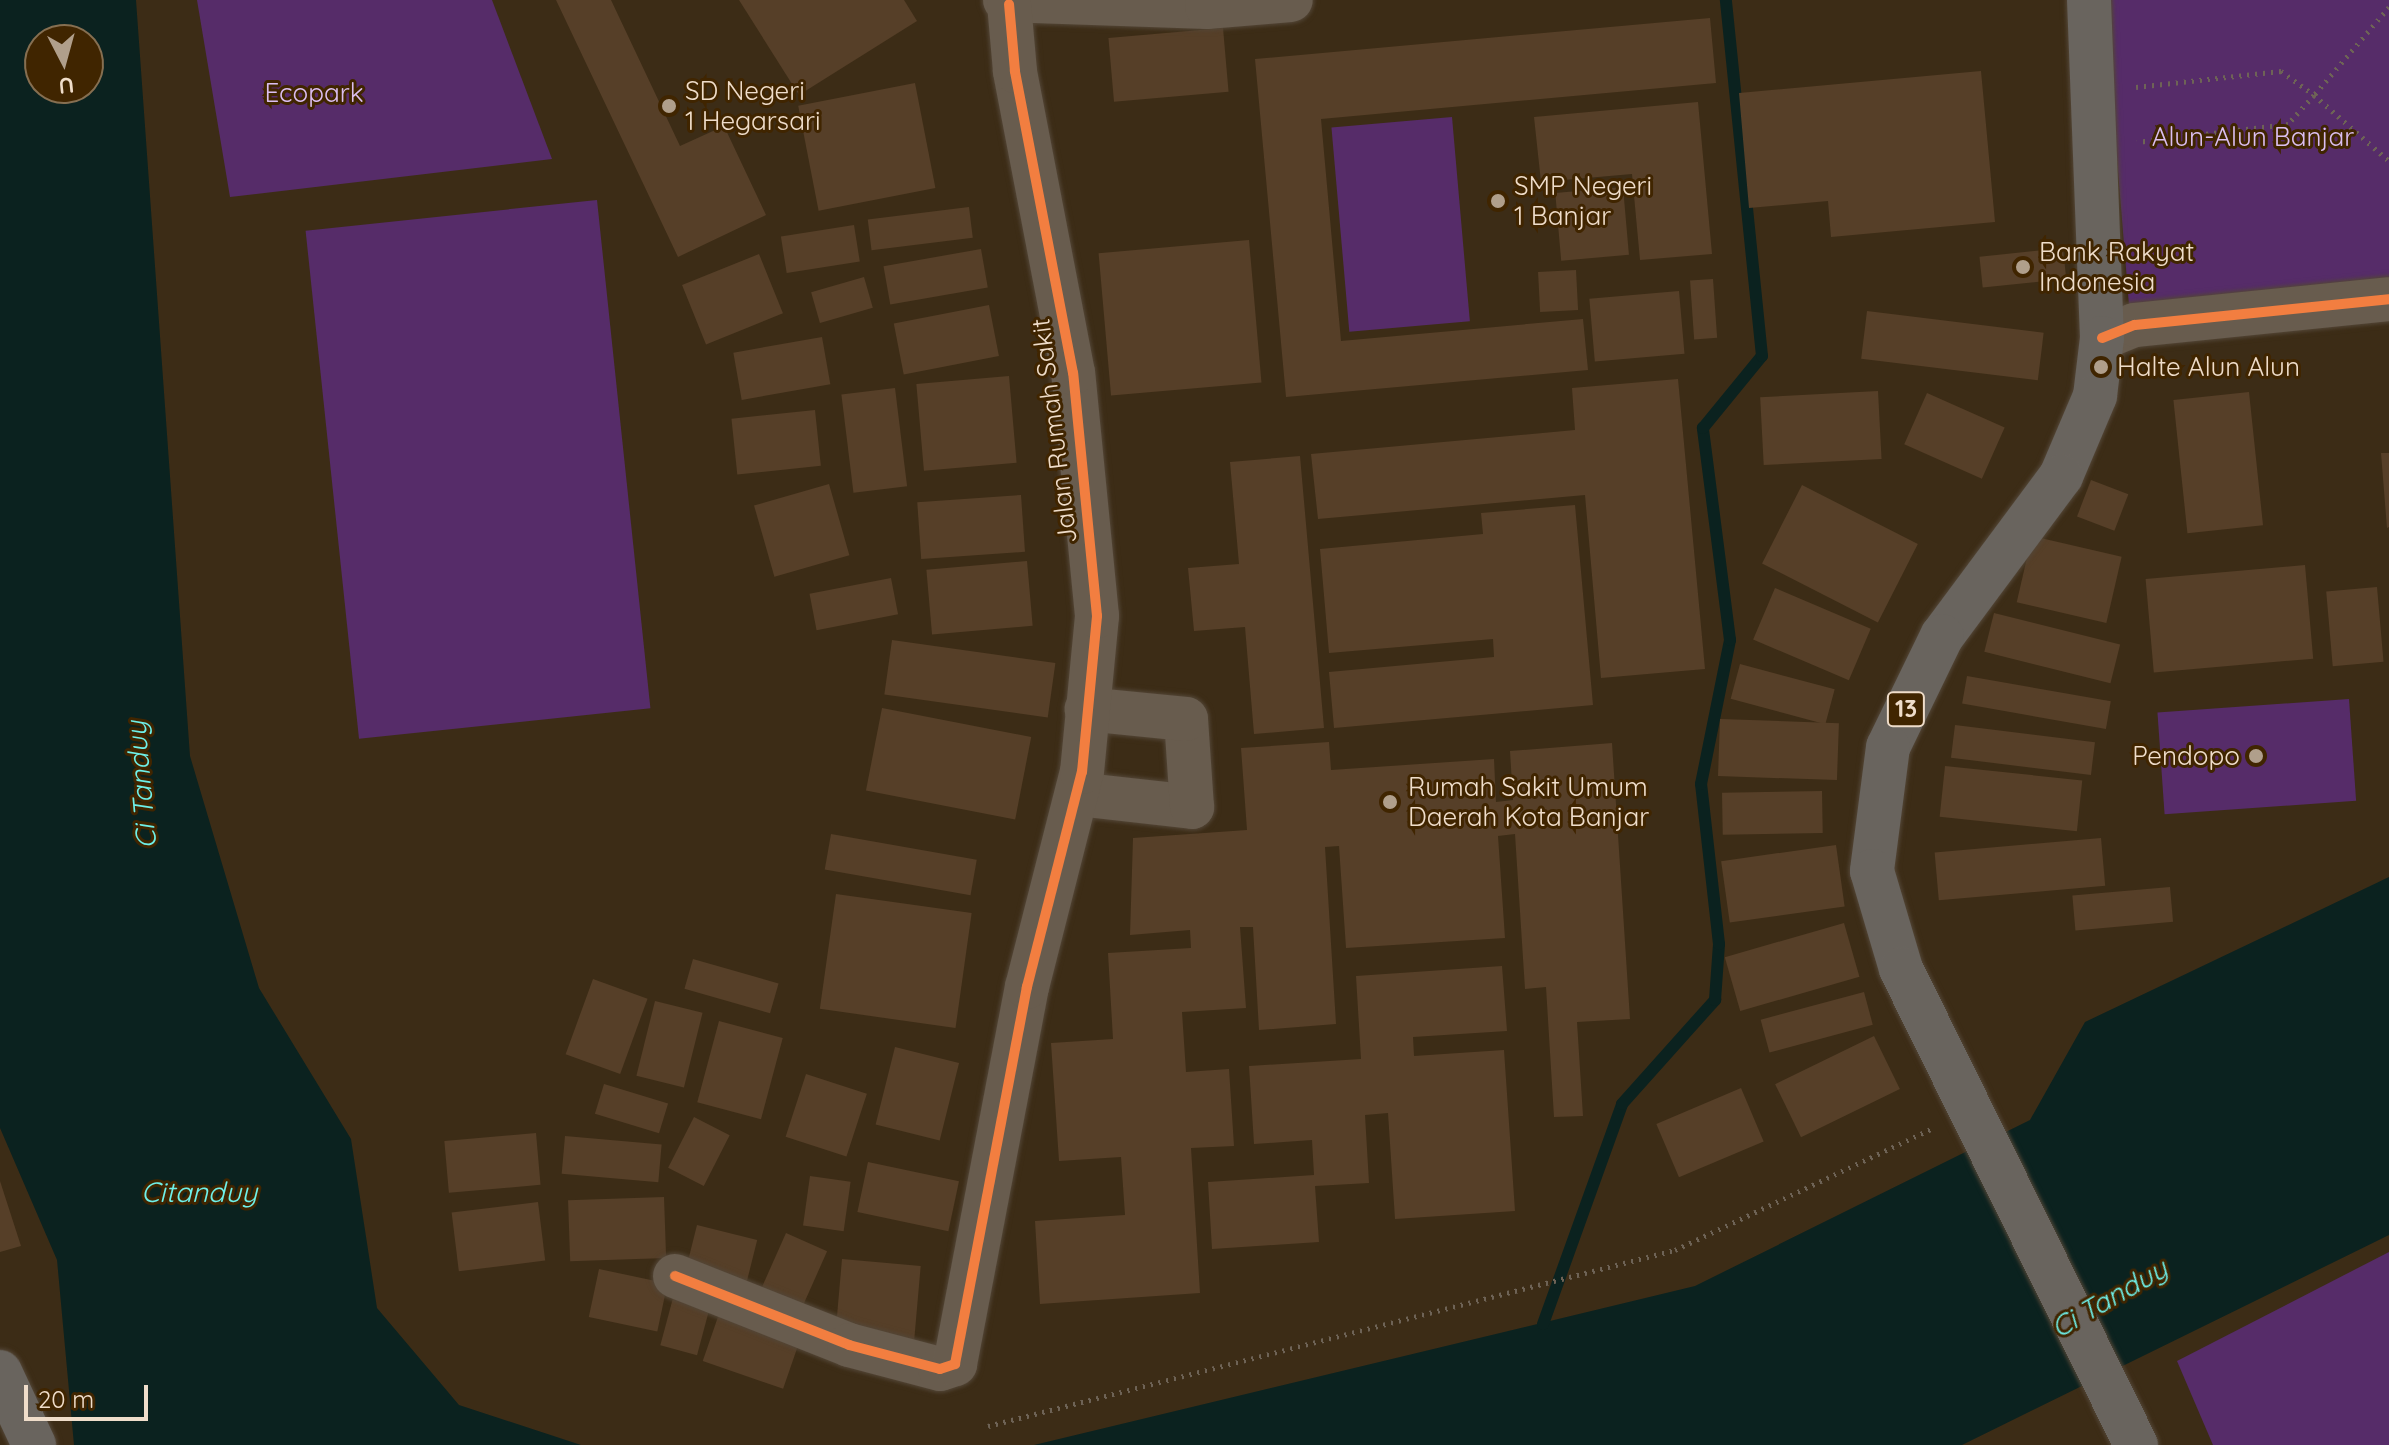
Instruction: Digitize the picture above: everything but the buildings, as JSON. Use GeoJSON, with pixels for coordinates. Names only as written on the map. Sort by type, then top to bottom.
{"type":"FeatureCollection","features":[{"type":"Feature","properties":{"kind":"highway","name":"13"},"geometry":{"type":"LineString","coordinates":[[2089,0],[2093,148],[2112,326],[2095,396],[2061,476],[1942,636],[1888,747],[1872,871],[1901,969],[1974,1108],[2136,1445]]}},
{"type":"Feature","properties":{"kind":"highway"},"geometry":{"type":"LineString","coordinates":[[0,1372],[34,1445]]}},
{"type":"Feature","properties":{"kind":"street"},"geometry":{"type":"LineString","coordinates":[[1007,2],[1291,0]]}},
{"type":"Feature","properties":{"kind":"street","name":"Jalan Rumah Sakit"},"geometry":{"type":"LineString","coordinates":[[675,1276],[849,1345],[940,1369],[955,1364],[1027,987],[1064,855],[1077,794],[1097,616],[1073,373],[1015,71],[1007,2]]}},
{"type":"Feature","properties":{"kind":"street"},"geometry":{"type":"LineString","coordinates":[[2112,326],[2389,299]]}},
{"type":"Feature","properties":{"kind":"street"},"geometry":{"type":"LineString","coordinates":[[1077,794],[1192,807],[1186,719],[1086,709]]}},
{"type":"Feature","properties":{"kind":"path"},"geometry":{"type":"LineString","coordinates":[[2093,148],[2288,124],[2389,7]]}},
{"type":"Feature","properties":{"kind":"path"},"geometry":{"type":"LineString","coordinates":[[2091,92],[2281,71],[2314,95],[2389,161]]}},
{"type":"Feature","properties":{"kind":"path"},"geometry":{"type":"LineString","coordinates":[[988,1426],[1675,1250],[1974,1108]]}},
{"type":"Feature","properties":{"kind":"green space","name":"Ecopark"},"geometry":{"type":"Polygon","coordinates":[[[197,0],[492,0],[552,159],[230,197],[197,0]]]}},
{"type":"Feature","properties":{"kind":"green space","name":"Alun-Alun Banjar"},"geometry":{"type":"Polygon","coordinates":[[[2104,0],[2389,0],[2389,284],[2129,305],[2104,0]]]}},
{"type":"Feature","properties":{"kind":"green space"},"geometry":{"type":"Polygon","coordinates":[[[1452,117],[1470,321],[1349,332],[1331,128],[1452,117]]]}},
{"type":"Feature","properties":{"kind":"green space"},"geometry":{"type":"Polygon","coordinates":[[[597,200],[650,708],[359,739],[306,231],[597,200]]]}},
{"type":"Feature","properties":{"kind":"green space","name":"Pendopo"},"geometry":{"type":"Polygon","coordinates":[[[2349,699],[2356,801],[2165,814],[2157,712],[2349,699]]]}},
{"type":"Feature","properties":{"kind":"green space"},"geometry":{"type":"Polygon","coordinates":[[[2389,1252],[2389,1445],[2213,1445],[2177,1361],[2389,1252]]]}},
{"type":"Feature","properties":{"kind":"water","name":"Citanduy"},"geometry":{"type":"Polygon","coordinates":[[[0,0],[136,0],[190,756],[259,988],[351,1139],[377,1308],[459,1405],[581,1445],[74,1445],[57,1260],[0,1128],[0,0]]]}},
{"type":"Feature","properties":{"kind":"water","name":"Ci Tanduy"},"geometry":{"type":"Polygon","coordinates":[[[2389,877],[2389,1235],[1962,1445],[1034,1445],[1695,1286],[2030,1120],[2085,1022],[2389,877]]]}},
{"type":"Feature","properties":{"kind":"waterway"},"geometry":{"type":"LineString","coordinates":[[1543,1324],[1622,1104],[1715,1000],[1719,944],[1701,784],[1730,640],[1703,428],[1762,356],[1726,0]]}},
{"type":"Feature","properties":{"kind":"cycle path"},"geometry":{"type":"LineString","coordinates":[[675,1276],[849,1345],[940,1369],[955,1364],[1027,987],[1082,772],[1097,616],[1073,373],[1015,71],[1009,4]]}},
{"type":"Feature","properties":{"kind":"cycle path"},"geometry":{"type":"LineString","coordinates":[[2102,338],[2135,325],[2389,299]]}},
{"type":"Feature","properties":{"kind":"place","name":"SD Negeri 1 Hegarsari"},"geometry":{"type":"Point","coordinates":[669,106]}},
{"type":"Feature","properties":{"kind":"place","name":"SMP Negeri 1 Banjar"},"geometry":{"type":"Point","coordinates":[1498,201]}},
{"type":"Feature","properties":{"kind":"place","name":"Bank Rakyat Indonesia"},"geometry":{"type":"Point","coordinates":[2023,267]}},
{"type":"Feature","properties":{"kind":"place","name":"Halte Alun Alun"},"geometry":{"type":"Point","coordinates":[2101,367]}},
{"type":"Feature","properties":{"kind":"place","name":"Pendopo"},"geometry":{"type":"Point","coordinates":[2256,756]}},
{"type":"Feature","properties":{"kind":"place","name":"Rumah Sakit Umum Daerah Kota Banjar"},"geometry":{"type":"Point","coordinates":[1390,802]}}]}
